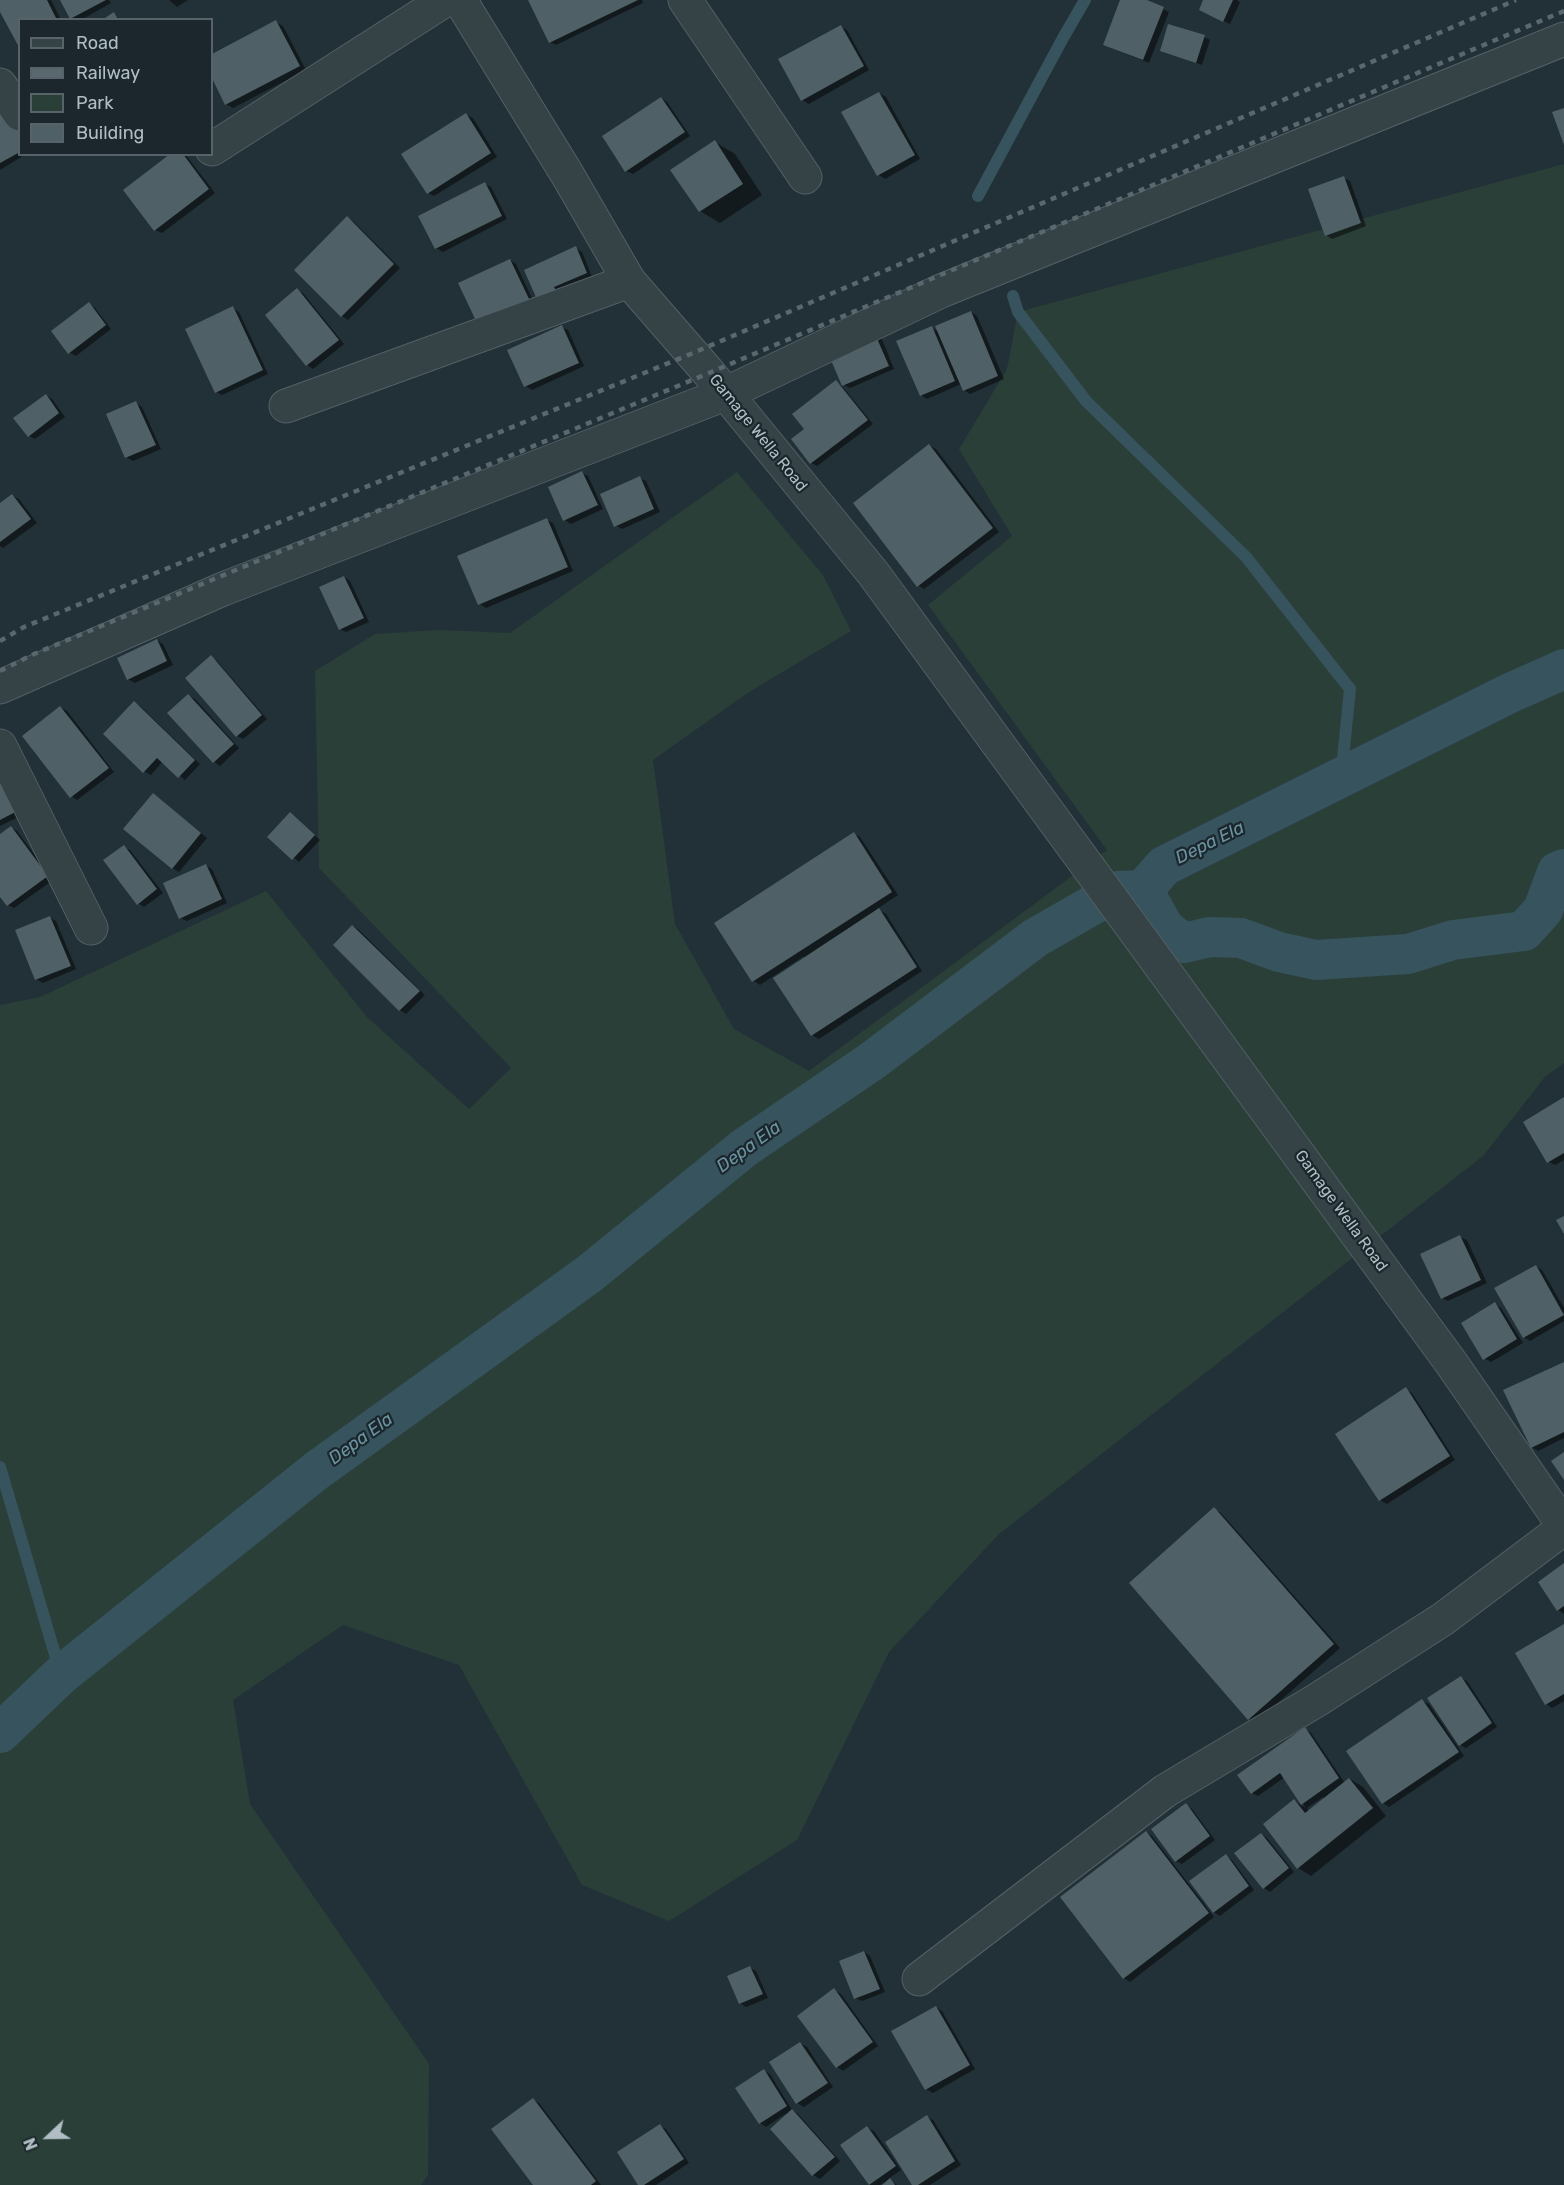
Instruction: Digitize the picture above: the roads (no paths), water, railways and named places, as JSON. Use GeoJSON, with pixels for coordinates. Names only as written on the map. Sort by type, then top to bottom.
{"type":"FeatureCollection","features":[{"type":"Feature","properties":{"kind":"street"},"geometry":{"type":"LineString","coordinates":[[213,148],[445,0]]}},
{"type":"Feature","properties":{"kind":"street","name":"Gamage Wella Road"},"geometry":{"type":"LineString","coordinates":[[460,0],[567,174],[629,281],[709,373],[873,573],[1452,1364],[1564,1527]]}},
{"type":"Feature","properties":{"kind":"street"},"geometry":{"type":"LineString","coordinates":[[685,0],[805,177]]}},
{"type":"Feature","properties":{"kind":"street"},"geometry":{"type":"LineString","coordinates":[[0,687],[223,589],[725,394],[941,291],[1564,39]]}},
{"type":"Feature","properties":{"kind":"street"},"geometry":{"type":"LineString","coordinates":[[0,86],[18,111]]}},
{"type":"Feature","properties":{"kind":"street"},"geometry":{"type":"LineString","coordinates":[[286,406],[629,281]]}},
{"type":"Feature","properties":{"kind":"street"},"geometry":{"type":"LineString","coordinates":[[0,746],[91,928]]}},
{"type":"Feature","properties":{"kind":"street"},"geometry":{"type":"LineString","coordinates":[[920,1979],[1165,1791],[1317,1700],[1443,1619],[1564,1527]]}},
{"type":"Feature","properties":{"kind":"waterway"},"geometry":{"type":"LineString","coordinates":[[978,196],[1085,0]]}},
{"type":"Feature","properties":{"kind":"waterway"},"geometry":{"type":"LineString","coordinates":[[1013,296],[1018,312],[1086,401],[1246,557],[1350,689],[1341,778]]}},
{"type":"Feature","properties":{"kind":"waterway","name":"Depa Ela"},"geometry":{"type":"LineString","coordinates":[[0,1733],[61,1675],[316,1471],[589,1274],[744,1148],[872,1061],[1035,938],[1117,891],[1143,890],[1164,866],[1510,693],[1564,669]]}},
{"type":"Feature","properties":{"kind":"waterway"},"geometry":{"type":"LineString","coordinates":[[1143,890],[1165,929],[1184,943],[1210,937],[1241,938],[1279,952],[1316,960],[1408,954],[1453,940],[1524,931],[1543,910],[1557,872],[1564,869]]}},
{"type":"Feature","properties":{"kind":"waterway"},"geometry":{"type":"LineString","coordinates":[[0,1467],[61,1675]]}},
{"type":"Feature","properties":{"kind":"railway"},"geometry":{"type":"LineString","coordinates":[[0,641],[24,627],[693,353],[1516,0]]}},
{"type":"Feature","properties":{"kind":"railway"},"geometry":{"type":"LineString","coordinates":[[0,671],[34,654],[709,373],[1564,11]]}}]}
